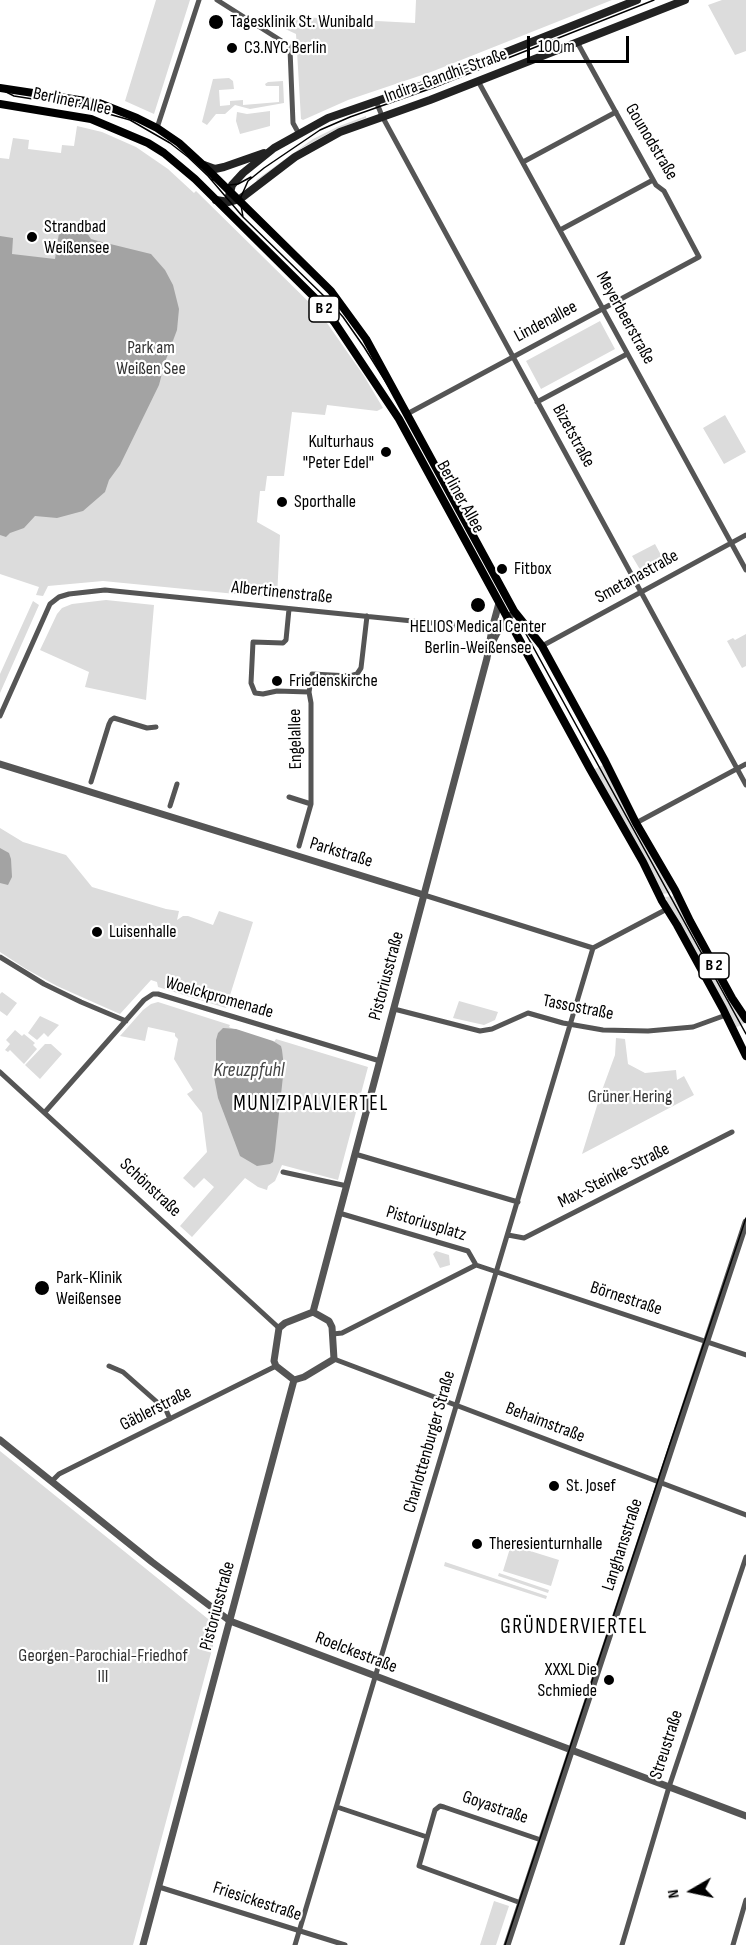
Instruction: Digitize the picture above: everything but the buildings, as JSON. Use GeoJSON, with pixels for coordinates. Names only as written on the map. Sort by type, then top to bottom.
{"type":"FeatureCollection","features":[{"type":"Feature","properties":{"kind":"main road","name":"Indira-Gandhi-Straße"},"geometry":{"type":"LineString","coordinates":[[203,165],[214,168],[224,167],[274,148],[329,118],[426,84],[637,0]]}},
{"type":"Feature","properties":{"kind":"main road","name":"Indira-Gandhi-Straße"},"geometry":{"type":"LineString","coordinates":[[233,201],[252,191],[311,146],[339,132],[430,100],[685,0]]}},
{"type":"Feature","properties":{"kind":"main road","name":"Berliner Allee"},"geometry":{"type":"LineString","coordinates":[[0,88],[99,103],[157,128],[179,143],[203,165],[230,192],[233,201],[252,213],[318,277],[348,313],[366,339],[514,611],[542,646],[732,998],[745,1015]]}},
{"type":"Feature","properties":{"kind":"main road","name":"Berliner Allee"},"geometry":{"type":"LineString","coordinates":[[0,104],[91,119],[138,137],[177,163],[314,297],[335,323],[399,419],[590,769],[618,816],[746,1056]]}},
{"type":"Feature","properties":{"kind":"main road","name":"Indira-Gandhi-Straße"},"geometry":{"type":"LineString","coordinates":[[230,192],[235,181],[243,173],[274,148]]}},
{"type":"Feature","properties":{"kind":"main road"},"geometry":{"type":"LineString","coordinates":[[252,191],[247,204],[252,213]]}},
{"type":"Feature","properties":{"kind":"main road"},"geometry":{"type":"LineString","coordinates":[[215,199],[233,201],[230,215]]}},
{"type":"Feature","properties":{"kind":"street"},"geometry":{"type":"LineString","coordinates":[[157,128],[199,0]]}},
{"type":"Feature","properties":{"kind":"street"},"geometry":{"type":"LineString","coordinates":[[217,0],[288,45],[293,123],[299,134]]}},
{"type":"Feature","properties":{"kind":"street","name":"Gounodstraße"},"geometry":{"type":"LineString","coordinates":[[577,42],[653,180],[664,191],[699,257]]}},
{"type":"Feature","properties":{"kind":"street","name":"Meyerbeerstraße"},"geometry":{"type":"LineString","coordinates":[[478,81],[746,570]]}},
{"type":"Feature","properties":{"kind":"street","name":"Bizetstraße"},"geometry":{"type":"LineString","coordinates":[[376,101],[382,116],[746,785]]}},
{"type":"Feature","properties":{"kind":"street"},"geometry":{"type":"LineString","coordinates":[[522,162],[616,112]]}},
{"type":"Feature","properties":{"kind":"street"},"geometry":{"type":"LineString","coordinates":[[560,230],[653,180]]}},
{"type":"Feature","properties":{"kind":"street","name":"Lindenallee"},"geometry":{"type":"LineString","coordinates":[[407,414],[699,257]]}},
{"type":"Feature","properties":{"kind":"street"},"geometry":{"type":"LineString","coordinates":[[537,402],[627,354]]}},
{"type":"Feature","properties":{"kind":"street","name":"Smetanastraße"},"geometry":{"type":"LineString","coordinates":[[542,646],[746,535]]}},
{"type":"Feature","properties":{"kind":"street","name":"Albertinenstraße"},"geometry":{"type":"LineString","coordinates":[[0,716],[50,604],[59,597],[69,594],[105,590],[492,629]]}},
{"type":"Feature","properties":{"kind":"street","name":"Pistoriusstraße"},"geometry":{"type":"LineString","coordinates":[[314,1312],[500,603]]}},
{"type":"Feature","properties":{"kind":"street"},"geometry":{"type":"LineString","coordinates":[[289,609],[286,640],[283,643],[254,642],[251,683],[255,693],[309,692]]}},
{"type":"Feature","properties":{"kind":"street","name":"Pistoriusstraße"},"geometry":{"type":"LineString","coordinates":[[489,648],[514,611]]}},
{"type":"Feature","properties":{"kind":"street","name":"Engelallee"},"geometry":{"type":"LineString","coordinates":[[299,846],[311,804],[311,703],[309,692],[312,674],[350,676],[357,674],[361,668],[367,616]]}},
{"type":"Feature","properties":{"kind":"street"},"geometry":{"type":"LineString","coordinates":[[91,782],[111,720],[114,718],[147,728],[156,727]]}},
{"type":"Feature","properties":{"kind":"street","name":"Parkstraße"},"geometry":{"type":"LineString","coordinates":[[0,764],[593,948]]}},
{"type":"Feature","properties":{"kind":"street"},"geometry":{"type":"LineString","coordinates":[[636,823],[746,764]]}},
{"type":"Feature","properties":{"kind":"street"},"geometry":{"type":"LineString","coordinates":[[170,806],[177,784]]}},
{"type":"Feature","properties":{"kind":"street"},"geometry":{"type":"LineString","coordinates":[[289,797],[311,804]]}},
{"type":"Feature","properties":{"kind":"street"},"geometry":{"type":"LineString","coordinates":[[593,948],[667,909]]}},
{"type":"Feature","properties":{"kind":"street","name":"Charlottenburger Straße"},"geometry":{"type":"LineString","coordinates":[[295,1945],[593,948]]}},
{"type":"Feature","properties":{"kind":"street"},"geometry":{"type":"LineString","coordinates":[[0,957],[54,989],[126,1021],[45,1112]]}},
{"type":"Feature","properties":{"kind":"street","name":"Woelckpromenade"},"geometry":{"type":"LineString","coordinates":[[126,1021],[144,1000],[158,994],[380,1061]]}},
{"type":"Feature","properties":{"kind":"street","name":"Tassostraße"},"geometry":{"type":"LineString","coordinates":[[394,1009],[480,1031],[492,1029],[528,1013],[603,1030],[648,1031],[693,1027],[726,1015]]}},
{"type":"Feature","properties":{"kind":"street","name":"Schönstraße"},"geometry":{"type":"LineString","coordinates":[[0,1072],[279,1328]]}},
{"type":"Feature","properties":{"kind":"street","name":"Max-Steinke-Straße"},"geometry":{"type":"LineString","coordinates":[[508,1235],[524,1238],[732,1132]]}},
{"type":"Feature","properties":{"kind":"street"},"geometry":{"type":"LineString","coordinates":[[355,1154],[518,1202]]}},
{"type":"Feature","properties":{"kind":"street"},"geometry":{"type":"LineString","coordinates":[[283,1172],[347,1186]]}},
{"type":"Feature","properties":{"kind":"street","name":"Pistoriusplatz"},"geometry":{"type":"LineString","coordinates":[[339,1213],[468,1251],[476,1265],[496,1272]]}},
{"type":"Feature","properties":{"kind":"street","name":"Langhansstraße"},"geometry":{"type":"LineString","coordinates":[[507,1945],[746,1222]]}},
{"type":"Feature","properties":{"kind":"street"},"geometry":{"type":"LineString","coordinates":[[333,1334],[342,1333],[476,1265]]}},
{"type":"Feature","properties":{"kind":"street","name":"Börnestraße"},"geometry":{"type":"LineString","coordinates":[[496,1272],[746,1355]]}},
{"type":"Feature","properties":{"kind":"street"},"geometry":{"type":"LineString","coordinates":[[314,1312],[329,1321],[333,1334],[334,1359],[304,1377],[294,1380],[276,1366],[274,1361],[279,1328],[285,1323],[314,1312]]}},
{"type":"Feature","properties":{"kind":"street","name":"Behaimstraße"},"geometry":{"type":"LineString","coordinates":[[334,1359],[746,1515]]}},
{"type":"Feature","properties":{"kind":"street"},"geometry":{"type":"LineString","coordinates":[[109,1366],[123,1372],[165,1410],[170,1419]]}},
{"type":"Feature","properties":{"kind":"street","name":"Gäblerstraße"},"geometry":{"type":"LineString","coordinates":[[52,1481],[57,1475],[276,1366]]}},
{"type":"Feature","properties":{"kind":"street","name":"Pistoriusstraße"},"geometry":{"type":"LineString","coordinates":[[143,1945],[294,1380]]}},
{"type":"Feature","properties":{"kind":"street","name":"Roelckestraße"},"geometry":{"type":"LineString","coordinates":[[0,1440],[152,1562],[230,1621],[746,1816]]}},
{"type":"Feature","properties":{"kind":"street","name":"Streustraße"},"geometry":{"type":"LineString","coordinates":[[622,1945],[669,1787],[746,1557]]}},
{"type":"Feature","properties":{"kind":"street","name":"Goyastraße"},"geometry":{"type":"LineString","coordinates":[[427,1837],[435,1810],[440,1806],[541,1840]]}},
{"type":"Feature","properties":{"kind":"street"},"geometry":{"type":"LineString","coordinates":[[337,1808],[427,1837],[419,1863],[421,1869],[521,1903]]}},
{"type":"Feature","properties":{"kind":"street","name":"Friesickestraße"},"geometry":{"type":"LineString","coordinates":[[159,1887],[345,1945]]}},
{"type":"Feature","properties":{"kind":"street"},"geometry":{"type":"LineString","coordinates":[[734,1945],[746,1900]]}},
{"type":"Feature","properties":{"kind":"green space"},"geometry":{"type":"Polygon","coordinates":[[[156,0],[190,0],[154,114],[125,101],[156,0]]]}},
{"type":"Feature","properties":{"kind":"green space"},"geometry":{"type":"Polygon","coordinates":[[[416,0],[612,0],[431,72],[348,100],[301,119],[296,34],[264,19],[262,15],[415,23],[416,0]]]}},
{"type":"Feature","properties":{"kind":"green space"},"geometry":{"type":"Polygon","coordinates":[[[722,0],[746,0],[746,51],[735,55],[708,5],[722,0]]]}},
{"type":"Feature","properties":{"kind":"green space"},"geometry":{"type":"Polygon","coordinates":[[[229,78],[233,81],[234,89],[219,90],[220,106],[230,105],[230,101],[243,100],[243,105],[279,102],[279,86],[266,86],[265,84],[283,81],[284,103],[250,109],[235,105],[225,114],[216,114],[207,125],[202,122],[213,79],[229,78]]]}},
{"type":"Feature","properties":{"kind":"green space"},"geometry":{"type":"Polygon","coordinates":[[[270,111],[270,126],[240,134],[236,121],[237,112],[247,114],[270,111]]]}},
{"type":"Feature","properties":{"kind":"green space"},"geometry":{"type":"Polygon","coordinates":[[[366,116],[302,148],[258,182],[256,180],[313,139],[366,116]]]}},
{"type":"Feature","properties":{"kind":"green space","name":"Park am Weißen See"},"geometry":{"type":"Polygon","coordinates":[[[77,126],[102,132],[136,147],[168,169],[194,193],[196,191],[320,313],[364,376],[383,408],[377,411],[327,405],[325,415],[292,412],[284,476],[267,476],[265,491],[260,491],[257,522],[280,535],[277,598],[103,581],[48,586],[43,596],[36,595],[39,587],[0,574],[0,158],[9,159],[13,138],[29,140],[28,149],[61,153],[62,145],[74,146],[77,126]]]}},
{"type":"Feature","properties":{"kind":"green space"},"geometry":{"type":"Polygon","coordinates":[[[600,321],[615,349],[541,389],[526,361],[600,321]]]}},
{"type":"Feature","properties":{"kind":"green space"},"geometry":{"type":"Polygon","coordinates":[[[725,415],[746,452],[724,464],[703,428],[725,415]]]}},
{"type":"Feature","properties":{"kind":"green space"},"geometry":{"type":"Polygon","coordinates":[[[655,544],[667,566],[645,578],[632,556],[655,544]]]}},
{"type":"Feature","properties":{"kind":"green space"},"geometry":{"type":"Polygon","coordinates":[[[106,600],[154,605],[146,700],[85,687],[89,672],[40,650],[62,608],[72,604],[106,600]]]}},
{"type":"Feature","properties":{"kind":"green space"},"geometry":{"type":"Polygon","coordinates":[[[33,601],[39,605],[0,693],[0,674],[33,601]]]}},
{"type":"Feature","properties":{"kind":"green space"},"geometry":{"type":"Polygon","coordinates":[[[746,634],[746,666],[742,668],[727,641],[733,638],[735,640],[746,634]]]}},
{"type":"Feature","properties":{"kind":"green space"},"geometry":{"type":"Polygon","coordinates":[[[603,765],[625,810],[671,889],[669,890],[671,893],[661,894],[593,770],[603,765]]]}},
{"type":"Feature","properties":{"kind":"green space"},"geometry":{"type":"Polygon","coordinates":[[[0,828],[23,842],[66,855],[92,887],[179,911],[177,920],[188,916],[213,925],[219,911],[253,922],[226,1008],[158,987],[157,982],[151,980],[120,1014],[57,986],[0,952],[0,828]]]}},
{"type":"Feature","properties":{"kind":"green space"},"geometry":{"type":"Polygon","coordinates":[[[675,896],[732,1004],[745,1023],[735,1028],[666,902],[665,897],[675,896]]]}},
{"type":"Feature","properties":{"kind":"green space"},"geometry":{"type":"Polygon","coordinates":[[[2,992],[17,1003],[7,1016],[0,1011],[2,992]]]}},
{"type":"Feature","properties":{"kind":"green space"},"geometry":{"type":"Polygon","coordinates":[[[459,1001],[498,1012],[495,1020],[484,1025],[453,1018],[459,1001]]]}},
{"type":"Feature","properties":{"kind":"green space"},"geometry":{"type":"Polygon","coordinates":[[[158,1002],[274,1042],[276,1039],[368,1067],[338,1180],[282,1165],[275,1181],[268,1186],[267,1190],[245,1178],[192,1237],[180,1226],[214,1187],[204,1178],[194,1188],[183,1178],[207,1152],[202,1113],[187,1094],[193,1090],[174,1059],[178,1039],[175,1033],[148,1027],[145,1041],[120,1036],[143,1010],[158,1002]]]}},
{"type":"Feature","properties":{"kind":"green space"},"geometry":{"type":"Polygon","coordinates":[[[40,1016],[59,1025],[48,1037],[44,1033],[37,1040],[28,1033],[40,1016]]]}},
{"type":"Feature","properties":{"kind":"green space"},"geometry":{"type":"Polygon","coordinates":[[[15,1030],[35,1043],[33,1045],[37,1049],[24,1064],[10,1050],[8,1052],[5,1050],[10,1044],[6,1040],[15,1030]]]}},
{"type":"Feature","properties":{"kind":"green space","name":"Grüner Hering"},"geometry":{"type":"Polygon","coordinates":[[[616,1038],[625,1039],[628,1064],[645,1073],[676,1070],[677,1080],[684,1076],[694,1095],[582,1154],[615,1055],[616,1038]]]}},
{"type":"Feature","properties":{"kind":"green space"},"geometry":{"type":"Polygon","coordinates":[[[45,1044],[51,1044],[62,1054],[40,1079],[25,1065],[45,1044]]]}},
{"type":"Feature","properties":{"kind":"green space"},"geometry":{"type":"Polygon","coordinates":[[[436,1251],[449,1255],[450,1265],[440,1268],[433,1254],[436,1251]]]}},
{"type":"Feature","properties":{"kind":"green space","name":"Georgen-Parochial-Friedhof III"},"geometry":{"type":"Polygon","coordinates":[[[0,1451],[218,1627],[133,1945],[0,1945],[0,1451]]]}},
{"type":"Feature","properties":{"kind":"green space"},"geometry":{"type":"Polygon","coordinates":[[[511,1545],[559,1560],[551,1586],[503,1571],[511,1545]]]}},
{"type":"Feature","properties":{"kind":"green space"},"geometry":{"type":"Polygon","coordinates":[[[445,1562],[547,1596],[546,1599],[444,1566],[445,1562]]]}},
{"type":"Feature","properties":{"kind":"green space"},"geometry":{"type":"Polygon","coordinates":[[[499,1573],[549,1590],[548,1593],[498,1576],[499,1573]]]}},
{"type":"Feature","properties":{"kind":"green space"},"geometry":{"type":"Polygon","coordinates":[[[494,1901],[509,1906],[496,1945],[480,1945],[494,1901]]]}},
{"type":"Feature","properties":{"kind":"water"},"geometry":{"type":"Polygon","coordinates":[[[73,229],[85,230],[91,239],[151,254],[165,270],[173,285],[179,309],[177,330],[159,385],[120,465],[109,480],[105,492],[83,511],[57,518],[35,516],[24,528],[6,537],[0,535],[0,236],[13,238],[12,254],[55,259],[59,233],[73,229]]]}},
{"type":"Feature","properties":{"kind":"water"},"geometry":{"type":"Polygon","coordinates":[[[0,848],[9,853],[11,859],[12,877],[8,885],[0,883],[0,848]]]}},
{"type":"Feature","properties":{"kind":"water","name":"Kreuzpfuhl"},"geometry":{"type":"Polygon","coordinates":[[[223,1028],[236,1029],[273,1041],[281,1046],[284,1067],[275,1150],[273,1162],[270,1164],[257,1166],[240,1156],[218,1098],[214,1077],[216,1040],[223,1028]]]}},
{"type":"Feature","properties":{"kind":"tram line"},"geometry":{"type":"LineString","coordinates":[[243,217],[240,199],[248,181],[320,130],[654,0]]}},
{"type":"Feature","properties":{"kind":"tram line"},"geometry":{"type":"LineString","coordinates":[[0,89],[14,96],[84,107],[130,120],[170,143],[208,176],[243,217],[343,317],[399,403],[746,1034]]}},
{"type":"Feature","properties":{"kind":"tram line"},"geometry":{"type":"LineString","coordinates":[[212,179],[229,185],[238,184],[251,177]]}},
{"type":"Feature","properties":{"kind":"tram line"},"geometry":{"type":"LineString","coordinates":[[505,1945],[746,1218]]}},
{"type":"Feature","properties":{"kind":"place","name":"Tagesklinik St. Wunibald"},"geometry":{"type":"Point","coordinates":[216,22]}},
{"type":"Feature","properties":{"kind":"place","name":"C3.NYC Berlin"},"geometry":{"type":"Point","coordinates":[232,48]}},
{"type":"Feature","properties":{"kind":"place","name":"Strandbad Weißensee"},"geometry":{"type":"Point","coordinates":[32,237]}},
{"type":"Feature","properties":{"kind":"place","name":"Kulturhaus \"Peter Edel\""},"geometry":{"type":"Point","coordinates":[386,452]}},
{"type":"Feature","properties":{"kind":"place","name":"Sporthalle"},"geometry":{"type":"Point","coordinates":[282,502]}},
{"type":"Feature","properties":{"kind":"place","name":"Fitbox"},"geometry":{"type":"Point","coordinates":[502,569]}},
{"type":"Feature","properties":{"kind":"place","name":"HELIOS Medical Center Berlin-Weißensee"},"geometry":{"type":"Point","coordinates":[478,605]}},
{"type":"Feature","properties":{"kind":"place","name":"Friedenskirche"},"geometry":{"type":"Point","coordinates":[277,681]}},
{"type":"Feature","properties":{"kind":"place","name":"Luisenhalle"},"geometry":{"type":"Point","coordinates":[97,932]}},
{"type":"Feature","properties":{"kind":"place","name":"Park-Klinik Weißensee"},"geometry":{"type":"Point","coordinates":[42,1288]}},
{"type":"Feature","properties":{"kind":"place","name":"St. Josef"},"geometry":{"type":"Point","coordinates":[554,1486]}},
{"type":"Feature","properties":{"kind":"place","name":"Theresienturnhalle"},"geometry":{"type":"Point","coordinates":[477,1544]}},
{"type":"Feature","properties":{"kind":"place","name":"XXXL Die Schmiede"},"geometry":{"type":"Point","coordinates":[609,1680]}},
{"type":"Feature","properties":{"kind":"district","name":"MUNIZIPALVIERTEL"},"geometry":{"type":"Point","coordinates":[311,1105]}},
{"type":"Feature","properties":{"kind":"district","name":"GRÜNDERVIERTEL"},"geometry":{"type":"Point","coordinates":[574,1628]}}]}
